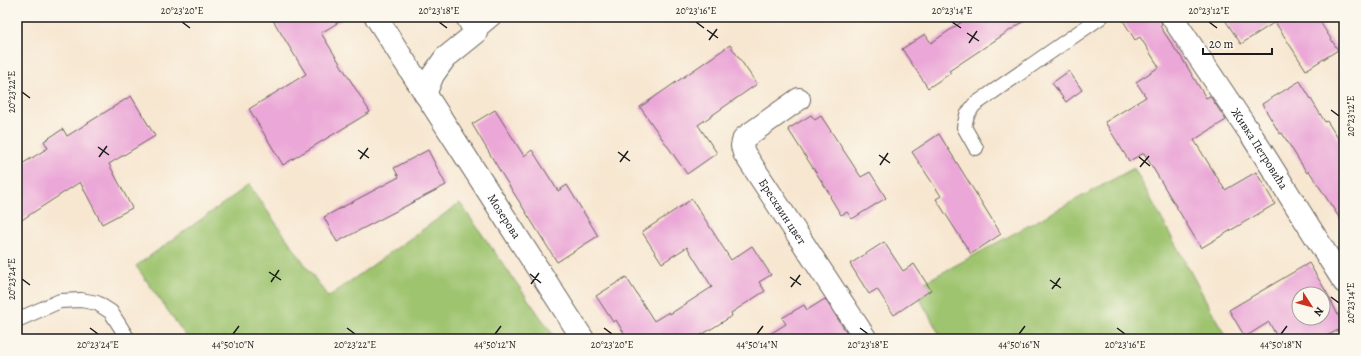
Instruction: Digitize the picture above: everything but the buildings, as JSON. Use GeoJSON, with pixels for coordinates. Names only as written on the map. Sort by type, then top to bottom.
{"type":"FeatureCollection","features":[{"type":"Feature","properties":{"kind":"street","name":"Мозерова"},"geometry":{"type":"LineString","coordinates":[[376,17],[583,339]]}},
{"type":"Feature","properties":{"kind":"street","name":"Живка Петровића"},"geometry":{"type":"LineString","coordinates":[[1172,17],[1252,136],[1344,282]]}},
{"type":"Feature","properties":{"kind":"street"},"geometry":{"type":"LineString","coordinates":[[425,94],[433,75],[472,25]]}},
{"type":"Feature","properties":{"kind":"street","name":"Бресквин цвет"},"geometry":{"type":"LineString","coordinates":[[799,100],[744,138],[742,146],[744,153],[866,339]]}},
{"type":"Feature","properties":{"kind":"lane"},"geometry":{"type":"LineString","coordinates":[[472,25],[495,17]]}},
{"type":"Feature","properties":{"kind":"lane"},"geometry":{"type":"LineString","coordinates":[[976,148],[964,127],[967,115],[974,105],[1101,17]]}},
{"type":"Feature","properties":{"kind":"lane"},"geometry":{"type":"LineString","coordinates":[[17,320],[60,301],[81,300],[97,303],[111,312],[128,339]]}},
{"type":"Feature","properties":{"kind":"green space"},"geometry":{"type":"Polygon","coordinates":[[[1134,168],[1227,339],[942,339],[914,288],[1134,168]]]}},
{"type":"Feature","properties":{"kind":"green space"},"geometry":{"type":"Polygon","coordinates":[[[249,185],[328,297],[460,203],[556,339],[188,339],[136,266],[249,185]]]}}]}
